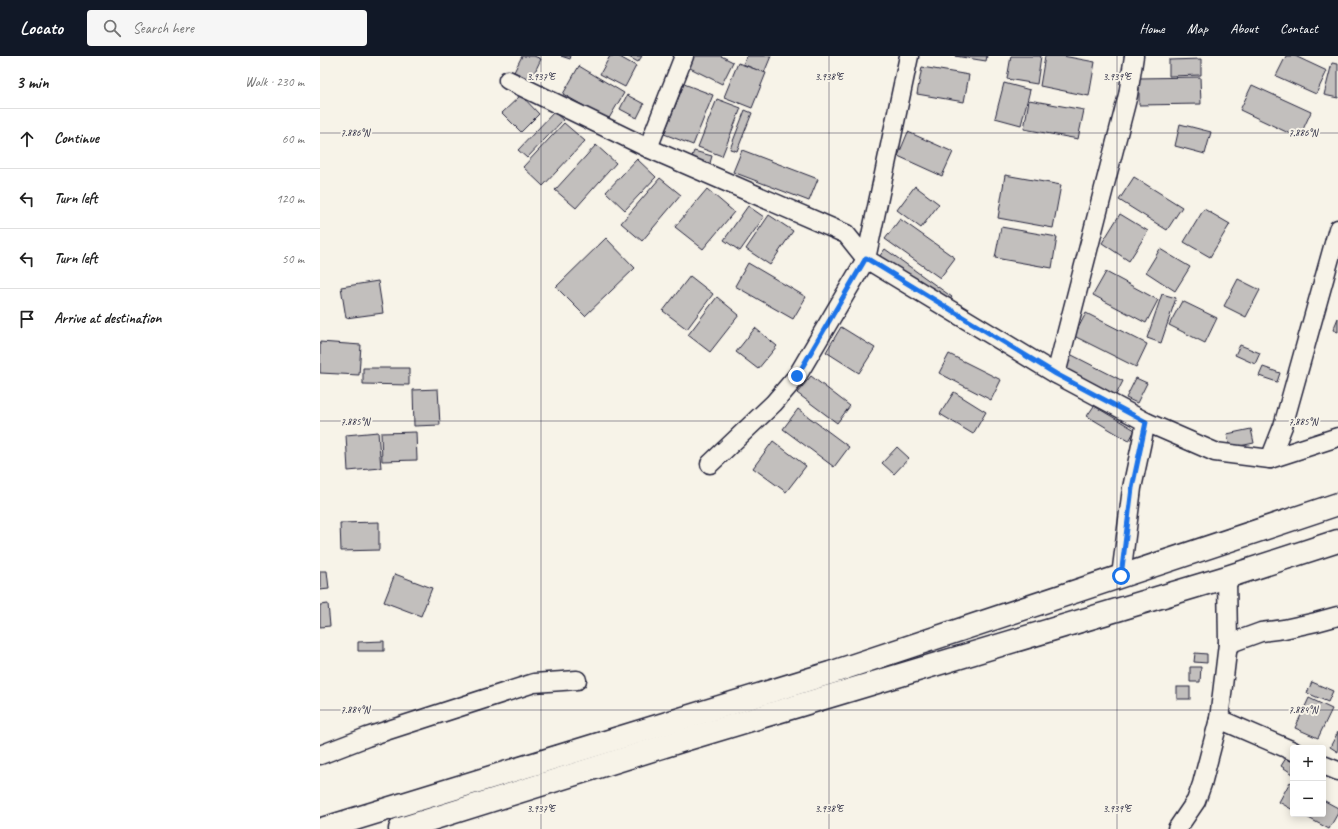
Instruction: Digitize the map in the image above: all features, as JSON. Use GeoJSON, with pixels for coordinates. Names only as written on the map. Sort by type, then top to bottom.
{"type":"FeatureCollection","features":[{"type":"Feature","properties":{"kind":"highway"},"geometry":{"type":"LineString","coordinates":[[322,829],[830,673],[1338,504]]}},
{"type":"Feature","properties":{"kind":"highway"},"geometry":{"type":"LineString","coordinates":[[400,829],[684,740],[1227,577],[1338,541]]}},
{"type":"Feature","properties":{"kind":"highway"},"geometry":{"type":"LineString","coordinates":[[830,673],[837,694]]}},
{"type":"Feature","properties":{"kind":"street"},"geometry":{"type":"LineString","coordinates":[[648,148],[684,56]]}},
{"type":"Feature","properties":{"kind":"street"},"geometry":{"type":"LineString","coordinates":[[710,464],[774,403],[797,376],[866,258],[909,56]]}},
{"type":"Feature","properties":{"kind":"street"},"geometry":{"type":"LineString","coordinates":[[1056,374],[1128,95],[1134,56]]}},
{"type":"Feature","properties":{"kind":"street"},"geometry":{"type":"LineString","coordinates":[[508,80],[648,148],[846,234],[866,258],[1056,374],[1146,422],[1215,452],[1270,459],[1338,437]]}},
{"type":"Feature","properties":{"kind":"street"},"geometry":{"type":"LineString","coordinates":[[1270,459],[1283,426],[1338,228]]}},
{"type":"Feature","properties":{"kind":"street"},"geometry":{"type":"LineString","coordinates":[[1121,576],[1132,488],[1146,422]]}},
{"type":"Feature","properties":{"kind":"street"},"geometry":{"type":"LineString","coordinates":[[1177,829],[1196,801],[1220,719],[1228,644],[1227,577]]}},
{"type":"Feature","properties":{"kind":"street"},"geometry":{"type":"LineString","coordinates":[[1228,644],[1261,632],[1284,629],[1338,616]]}},
{"type":"Feature","properties":{"kind":"street"},"geometry":{"type":"LineString","coordinates":[[320,754],[367,737],[534,683],[576,680]]}},
{"type":"Feature","properties":{"kind":"street"},"geometry":{"type":"LineString","coordinates":[[1220,719],[1290,750]]}},
{"type":"Feature","properties":{"kind":"street"},"geometry":{"type":"LineString","coordinates":[[1326,766],[1338,771]]}},
{"type":"Feature","properties":{"kind":"building"},"geometry":{"type":"Polygon","coordinates":[[[522,56],[534,56],[541,59],[531,80],[514,72],[522,56]]]}},
{"type":"Feature","properties":{"kind":"building"},"geometry":{"type":"Polygon","coordinates":[[[561,56],[571,56],[570,59],[561,56]]]}},
{"type":"Feature","properties":{"kind":"building"},"geometry":{"type":"Polygon","coordinates":[[[610,56],[618,56],[636,66],[625,87],[600,74],[610,56]]]}},
{"type":"Feature","properties":{"kind":"building"},"geometry":{"type":"Polygon","coordinates":[[[627,56],[642,56],[638,62],[627,56]]]}},
{"type":"Feature","properties":{"kind":"building"},"geometry":{"type":"Polygon","coordinates":[[[691,56],[721,56],[733,62],[722,84],[686,66],[691,56]]]}},
{"type":"Feature","properties":{"kind":"building"},"geometry":{"type":"Polygon","coordinates":[[[747,56],[771,56],[764,73],[743,64],[747,56]]]}},
{"type":"Feature","properties":{"kind":"building"},"geometry":{"type":"Polygon","coordinates":[[[955,56],[987,56],[986,61],[955,56]]]}},
{"type":"Feature","properties":{"kind":"building"},"geometry":{"type":"Polygon","coordinates":[[[1011,56],[1041,56],[1037,84],[1007,79],[1011,56]]]}},
{"type":"Feature","properties":{"kind":"building"},"geometry":{"type":"Polygon","coordinates":[[[1045,56],[1063,56],[1095,62],[1089,96],[1040,86],[1045,56]]]}},
{"type":"Feature","properties":{"kind":"building"},"geometry":{"type":"Polygon","coordinates":[[[1286,56],[1295,56],[1327,71],[1316,94],[1276,76],[1286,56]]]}},
{"type":"Feature","properties":{"kind":"building"},"geometry":{"type":"Polygon","coordinates":[[[1201,59],[1201,75],[1169,76],[1169,60],[1201,59]]]}},
{"type":"Feature","properties":{"kind":"building"},"geometry":{"type":"Polygon","coordinates":[[[738,63],[766,73],[752,108],[724,97],[738,63]]]}},
{"type":"Feature","properties":{"kind":"building"},"geometry":{"type":"Polygon","coordinates":[[[1332,63],[1338,64],[1338,98],[1324,95],[1332,63]]]}},
{"type":"Feature","properties":{"kind":"building"},"geometry":{"type":"Polygon","coordinates":[[[579,66],[624,93],[608,120],[563,94],[579,66]]]}},
{"type":"Feature","properties":{"kind":"building"},"geometry":{"type":"Polygon","coordinates":[[[922,67],[969,75],[964,102],[917,94],[922,67]]]}},
{"type":"Feature","properties":{"kind":"building"},"geometry":{"type":"Polygon","coordinates":[[[1200,77],[1201,104],[1139,105],[1139,78],[1200,77]]]}},
{"type":"Feature","properties":{"kind":"building"},"geometry":{"type":"Polygon","coordinates":[[[1004,83],[1030,90],[1021,125],[995,118],[1004,83]]]}},
{"type":"Feature","properties":{"kind":"building"},"geometry":{"type":"Polygon","coordinates":[[[684,84],[713,95],[693,145],[664,134],[684,84]]]}},
{"type":"Feature","properties":{"kind":"building"},"geometry":{"type":"Polygon","coordinates":[[[1252,85],[1311,112],[1299,138],[1240,110],[1252,85]]]}},
{"type":"Feature","properties":{"kind":"building"},"geometry":{"type":"Polygon","coordinates":[[[521,95],[539,114],[521,132],[502,113],[521,95]]]}},
{"type":"Feature","properties":{"kind":"building"},"geometry":{"type":"Polygon","coordinates":[[[627,95],[644,104],[637,118],[620,109],[627,95]]]}},
{"type":"Feature","properties":{"kind":"building"},"geometry":{"type":"Polygon","coordinates":[[[717,99],[741,108],[722,156],[698,147],[717,99]]]}},
{"type":"Feature","properties":{"kind":"building"},"geometry":{"type":"Polygon","coordinates":[[[1029,100],[1084,110],[1078,139],[1024,129],[1029,100]]]}},
{"type":"Feature","properties":{"kind":"building"},"geometry":{"type":"Polygon","coordinates":[[[745,110],[752,113],[737,151],[730,149],[745,110]]]}},
{"type":"Feature","properties":{"kind":"building"},"geometry":{"type":"Polygon","coordinates":[[[554,112],[563,120],[527,158],[518,150],[554,112]]]}},
{"type":"Feature","properties":{"kind":"building"},"geometry":{"type":"Polygon","coordinates":[[[564,123],[585,141],[543,186],[523,167],[564,123]]]}},
{"type":"Feature","properties":{"kind":"building"},"geometry":{"type":"Polygon","coordinates":[[[1180,124],[1211,132],[1205,154],[1175,146],[1180,124]]]}},
{"type":"Feature","properties":{"kind":"building"},"geometry":{"type":"Polygon","coordinates":[[[908,132],[953,152],[942,176],[898,156],[908,132]]]}},
{"type":"Feature","properties":{"kind":"building"},"geometry":{"type":"Polygon","coordinates":[[[596,145],[616,163],[576,208],[555,190],[596,145]]]}},
{"type":"Feature","properties":{"kind":"building"},"geometry":{"type":"Polygon","coordinates":[[[742,150],[818,179],[809,201],[733,172],[742,150]]]}},
{"type":"Feature","properties":{"kind":"building"},"geometry":{"type":"Polygon","coordinates":[[[694,151],[712,156],[708,170],[689,164],[694,151]]]}},
{"type":"Feature","properties":{"kind":"building"},"geometry":{"type":"Polygon","coordinates":[[[637,159],[656,177],[625,210],[606,192],[637,159]]]}},
{"type":"Feature","properties":{"kind":"building"},"geometry":{"type":"Polygon","coordinates":[[[1005,175],[1061,185],[1053,228],[998,218],[1005,175]]]}},
{"type":"Feature","properties":{"kind":"building"},"geometry":{"type":"Polygon","coordinates":[[[1134,177],[1182,207],[1167,230],[1119,200],[1134,177]]]}},
{"type":"Feature","properties":{"kind":"building"},"geometry":{"type":"Polygon","coordinates":[[[660,178],[681,195],[642,241],[621,223],[660,178]]]}},
{"type":"Feature","properties":{"kind":"building"},"geometry":{"type":"Polygon","coordinates":[[[915,186],[939,204],[921,228],[897,210],[915,186]]]}},
{"type":"Feature","properties":{"kind":"building"},"geometry":{"type":"Polygon","coordinates":[[[707,189],[734,212],[703,249],[675,227],[707,189]]]}},
{"type":"Feature","properties":{"kind":"building"},"geometry":{"type":"Polygon","coordinates":[[[748,206],[764,217],[740,251],[724,240],[748,206]]]}},
{"type":"Feature","properties":{"kind":"building"},"geometry":{"type":"Polygon","coordinates":[[[1204,209],[1230,224],[1210,257],[1184,242],[1204,209]]]}},
{"type":"Feature","properties":{"kind":"building"},"geometry":{"type":"Polygon","coordinates":[[[1120,214],[1148,231],[1129,261],[1102,243],[1120,214]]]}},
{"type":"Feature","properties":{"kind":"building"},"geometry":{"type":"Polygon","coordinates":[[[769,215],[793,231],[770,265],[746,249],[769,215]]]}},
{"type":"Feature","properties":{"kind":"building"},"geometry":{"type":"Polygon","coordinates":[[[900,219],[955,258],[940,278],[885,239],[900,219]]]}},
{"type":"Feature","properties":{"kind":"building"},"geometry":{"type":"Polygon","coordinates":[[[1001,227],[1057,237],[1052,268],[995,258],[1001,227]]]}},
{"type":"Feature","properties":{"kind":"building"},"geometry":{"type":"Polygon","coordinates":[[[606,238],[635,268],[585,316],[556,287],[606,238]]]}},
{"type":"Feature","properties":{"kind":"building"},"geometry":{"type":"Polygon","coordinates":[[[885,249],[952,297],[946,305],[879,257],[885,249]]]}},
{"type":"Feature","properties":{"kind":"building"},"geometry":{"type":"Polygon","coordinates":[[[1160,249],[1190,267],[1175,291],[1146,272],[1160,249]]]}},
{"type":"Feature","properties":{"kind":"building"},"geometry":{"type":"Polygon","coordinates":[[[748,263],[806,297],[793,319],[735,286],[748,263]]]}},
{"type":"Feature","properties":{"kind":"building"},"geometry":{"type":"Polygon","coordinates":[[[1106,272],[1158,300],[1146,323],[1093,295],[1106,272]]]}},
{"type":"Feature","properties":{"kind":"building"},"geometry":{"type":"Polygon","coordinates":[[[690,276],[713,294],[687,329],[663,311],[690,276]]]}},
{"type":"Feature","properties":{"kind":"building"},"geometry":{"type":"Polygon","coordinates":[[[1238,279],[1260,290],[1246,317],[1224,306],[1238,279]]]}},
{"type":"Feature","properties":{"kind":"building"},"geometry":{"type":"Polygon","coordinates":[[[378,281],[383,313],[346,318],[341,287],[378,281]]]}},
{"type":"Feature","properties":{"kind":"building"},"geometry":{"type":"Polygon","coordinates":[[[1162,294],[1176,298],[1161,343],[1147,338],[1162,294]]]}},
{"type":"Feature","properties":{"kind":"building"},"geometry":{"type":"Polygon","coordinates":[[[717,297],[739,315],[710,352],[688,335],[717,297]]]}},
{"type":"Feature","properties":{"kind":"building"},"geometry":{"type":"Polygon","coordinates":[[[1182,301],[1217,318],[1205,343],[1169,325],[1182,301]]]}},
{"type":"Feature","properties":{"kind":"building"},"geometry":{"type":"Polygon","coordinates":[[[1086,313],[1147,344],[1136,367],[1074,336],[1086,313]]]}},
{"type":"Feature","properties":{"kind":"building"},"geometry":{"type":"Polygon","coordinates":[[[1338,318],[1338,332],[1333,330],[1338,318]]]}},
{"type":"Feature","properties":{"kind":"building"},"geometry":{"type":"Polygon","coordinates":[[[841,327],[875,348],[859,373],[826,352],[841,327]]]}},
{"type":"Feature","properties":{"kind":"building"},"geometry":{"type":"Polygon","coordinates":[[[755,328],[777,346],[758,369],[736,352],[755,328]]]}},
{"type":"Feature","properties":{"kind":"building"},"geometry":{"type":"Polygon","coordinates":[[[320,342],[361,345],[359,375],[320,373],[320,342]]]}},
{"type":"Feature","properties":{"kind":"building"},"geometry":{"type":"Polygon","coordinates":[[[1240,345],[1260,353],[1255,364],[1235,355],[1240,345]]]}},
{"type":"Feature","properties":{"kind":"building"},"geometry":{"type":"Polygon","coordinates":[[[1066,352],[1123,381],[1116,395],[1059,365],[1066,352]]]}},
{"type":"Feature","properties":{"kind":"building"},"geometry":{"type":"Polygon","coordinates":[[[949,354],[1001,380],[991,400],[939,373],[949,354]]]}},
{"type":"Feature","properties":{"kind":"building"},"geometry":{"type":"Polygon","coordinates":[[[1263,367],[1280,373],[1277,382],[1259,376],[1263,367]]]}},
{"type":"Feature","properties":{"kind":"building"},"geometry":{"type":"Polygon","coordinates":[[[363,368],[409,368],[409,385],[363,384],[363,368]]]}},
{"type":"Feature","properties":{"kind":"building"},"geometry":{"type":"Polygon","coordinates":[[[811,376],[850,406],[837,423],[797,393],[811,376]]]}},
{"type":"Feature","properties":{"kind":"building"},"geometry":{"type":"Polygon","coordinates":[[[1136,378],[1147,383],[1137,403],[1126,398],[1136,378]]]}},
{"type":"Feature","properties":{"kind":"building"},"geometry":{"type":"Polygon","coordinates":[[[438,389],[440,425],[414,426],[413,390],[438,389]]]}},
{"type":"Feature","properties":{"kind":"building"},"geometry":{"type":"Polygon","coordinates":[[[954,392],[986,412],[973,434],[940,414],[954,392]]]}},
{"type":"Feature","properties":{"kind":"building"},"geometry":{"type":"Polygon","coordinates":[[[1094,406],[1135,430],[1129,441],[1087,416],[1094,406]]]}},
{"type":"Feature","properties":{"kind":"building"},"geometry":{"type":"Polygon","coordinates":[[[798,409],[849,447],[834,467],[783,429],[798,409]]]}},
{"type":"Feature","properties":{"kind":"building"},"geometry":{"type":"Polygon","coordinates":[[[1251,429],[1254,443],[1230,448],[1227,434],[1251,429]]]}},
{"type":"Feature","properties":{"kind":"building"},"geometry":{"type":"Polygon","coordinates":[[[378,432],[381,468],[348,471],[346,435],[378,432]]]}},
{"type":"Feature","properties":{"kind":"building"},"geometry":{"type":"Polygon","coordinates":[[[416,432],[417,460],[382,461],[381,433],[416,432]]]}},
{"type":"Feature","properties":{"kind":"building"},"geometry":{"type":"Polygon","coordinates":[[[773,441],[806,466],[786,492],[753,468],[773,441]]]}},
{"type":"Feature","properties":{"kind":"building"},"geometry":{"type":"Polygon","coordinates":[[[897,447],[909,458],[894,474],[882,463],[897,447]]]}},
{"type":"Feature","properties":{"kind":"building"},"geometry":{"type":"Polygon","coordinates":[[[379,522],[379,550],[341,551],[340,523],[379,522]]]}},
{"type":"Feature","properties":{"kind":"building"},"geometry":{"type":"Polygon","coordinates":[[[320,571],[327,571],[329,589],[320,590],[320,571]]]}},
{"type":"Feature","properties":{"kind":"building"},"geometry":{"type":"Polygon","coordinates":[[[395,574],[432,588],[421,616],[384,602],[395,574]]]}},
{"type":"Feature","properties":{"kind":"building"},"geometry":{"type":"Polygon","coordinates":[[[328,604],[330,626],[320,627],[320,605],[328,604]]]}},
{"type":"Feature","properties":{"kind":"building"},"geometry":{"type":"Polygon","coordinates":[[[384,641],[384,651],[358,651],[358,642],[384,641]]]}},
{"type":"Feature","properties":{"kind":"building"},"geometry":{"type":"Polygon","coordinates":[[[1195,653],[1207,654],[1207,663],[1194,662],[1195,653]]]}},
{"type":"Feature","properties":{"kind":"building"},"geometry":{"type":"Polygon","coordinates":[[[1190,667],[1201,667],[1200,682],[1190,682],[1190,667]]]}},
{"type":"Feature","properties":{"kind":"building"},"geometry":{"type":"Polygon","coordinates":[[[1312,682],[1333,691],[1328,702],[1307,693],[1312,682]]]}},
{"type":"Feature","properties":{"kind":"building"},"geometry":{"type":"Polygon","coordinates":[[[1177,687],[1190,687],[1190,699],[1177,699],[1177,687]]]}},
{"type":"Feature","properties":{"kind":"building"},"geometry":{"type":"Polygon","coordinates":[[[1309,698],[1332,709],[1318,738],[1295,728],[1309,698]]]}},
{"type":"Feature","properties":{"kind":"building"},"geometry":{"type":"Polygon","coordinates":[[[1338,732],[1338,752],[1330,747],[1338,732]]]}},
{"type":"Feature","properties":{"kind":"building"},"geometry":{"type":"Polygon","coordinates":[[[1288,755],[1290,756],[1290,772],[1281,766],[1288,755]]]}},
{"type":"Feature","properties":{"kind":"building"},"geometry":{"type":"Polygon","coordinates":[[[1290,782],[1290,808],[1279,802],[1290,782]]]}},
{"type":"Feature","properties":{"kind":"building"},"geometry":{"type":"Polygon","coordinates":[[[1326,802],[1338,808],[1338,813],[1329,829],[1307,817],[1326,817],[1326,802]]]}},
{"type":"Feature","properties":{"kind":"route"},"geometry":{"type":"LineString","coordinates":[[797,376],[866,258],[1056,374],[1146,422],[1132,488],[1121,576]]}}]}
